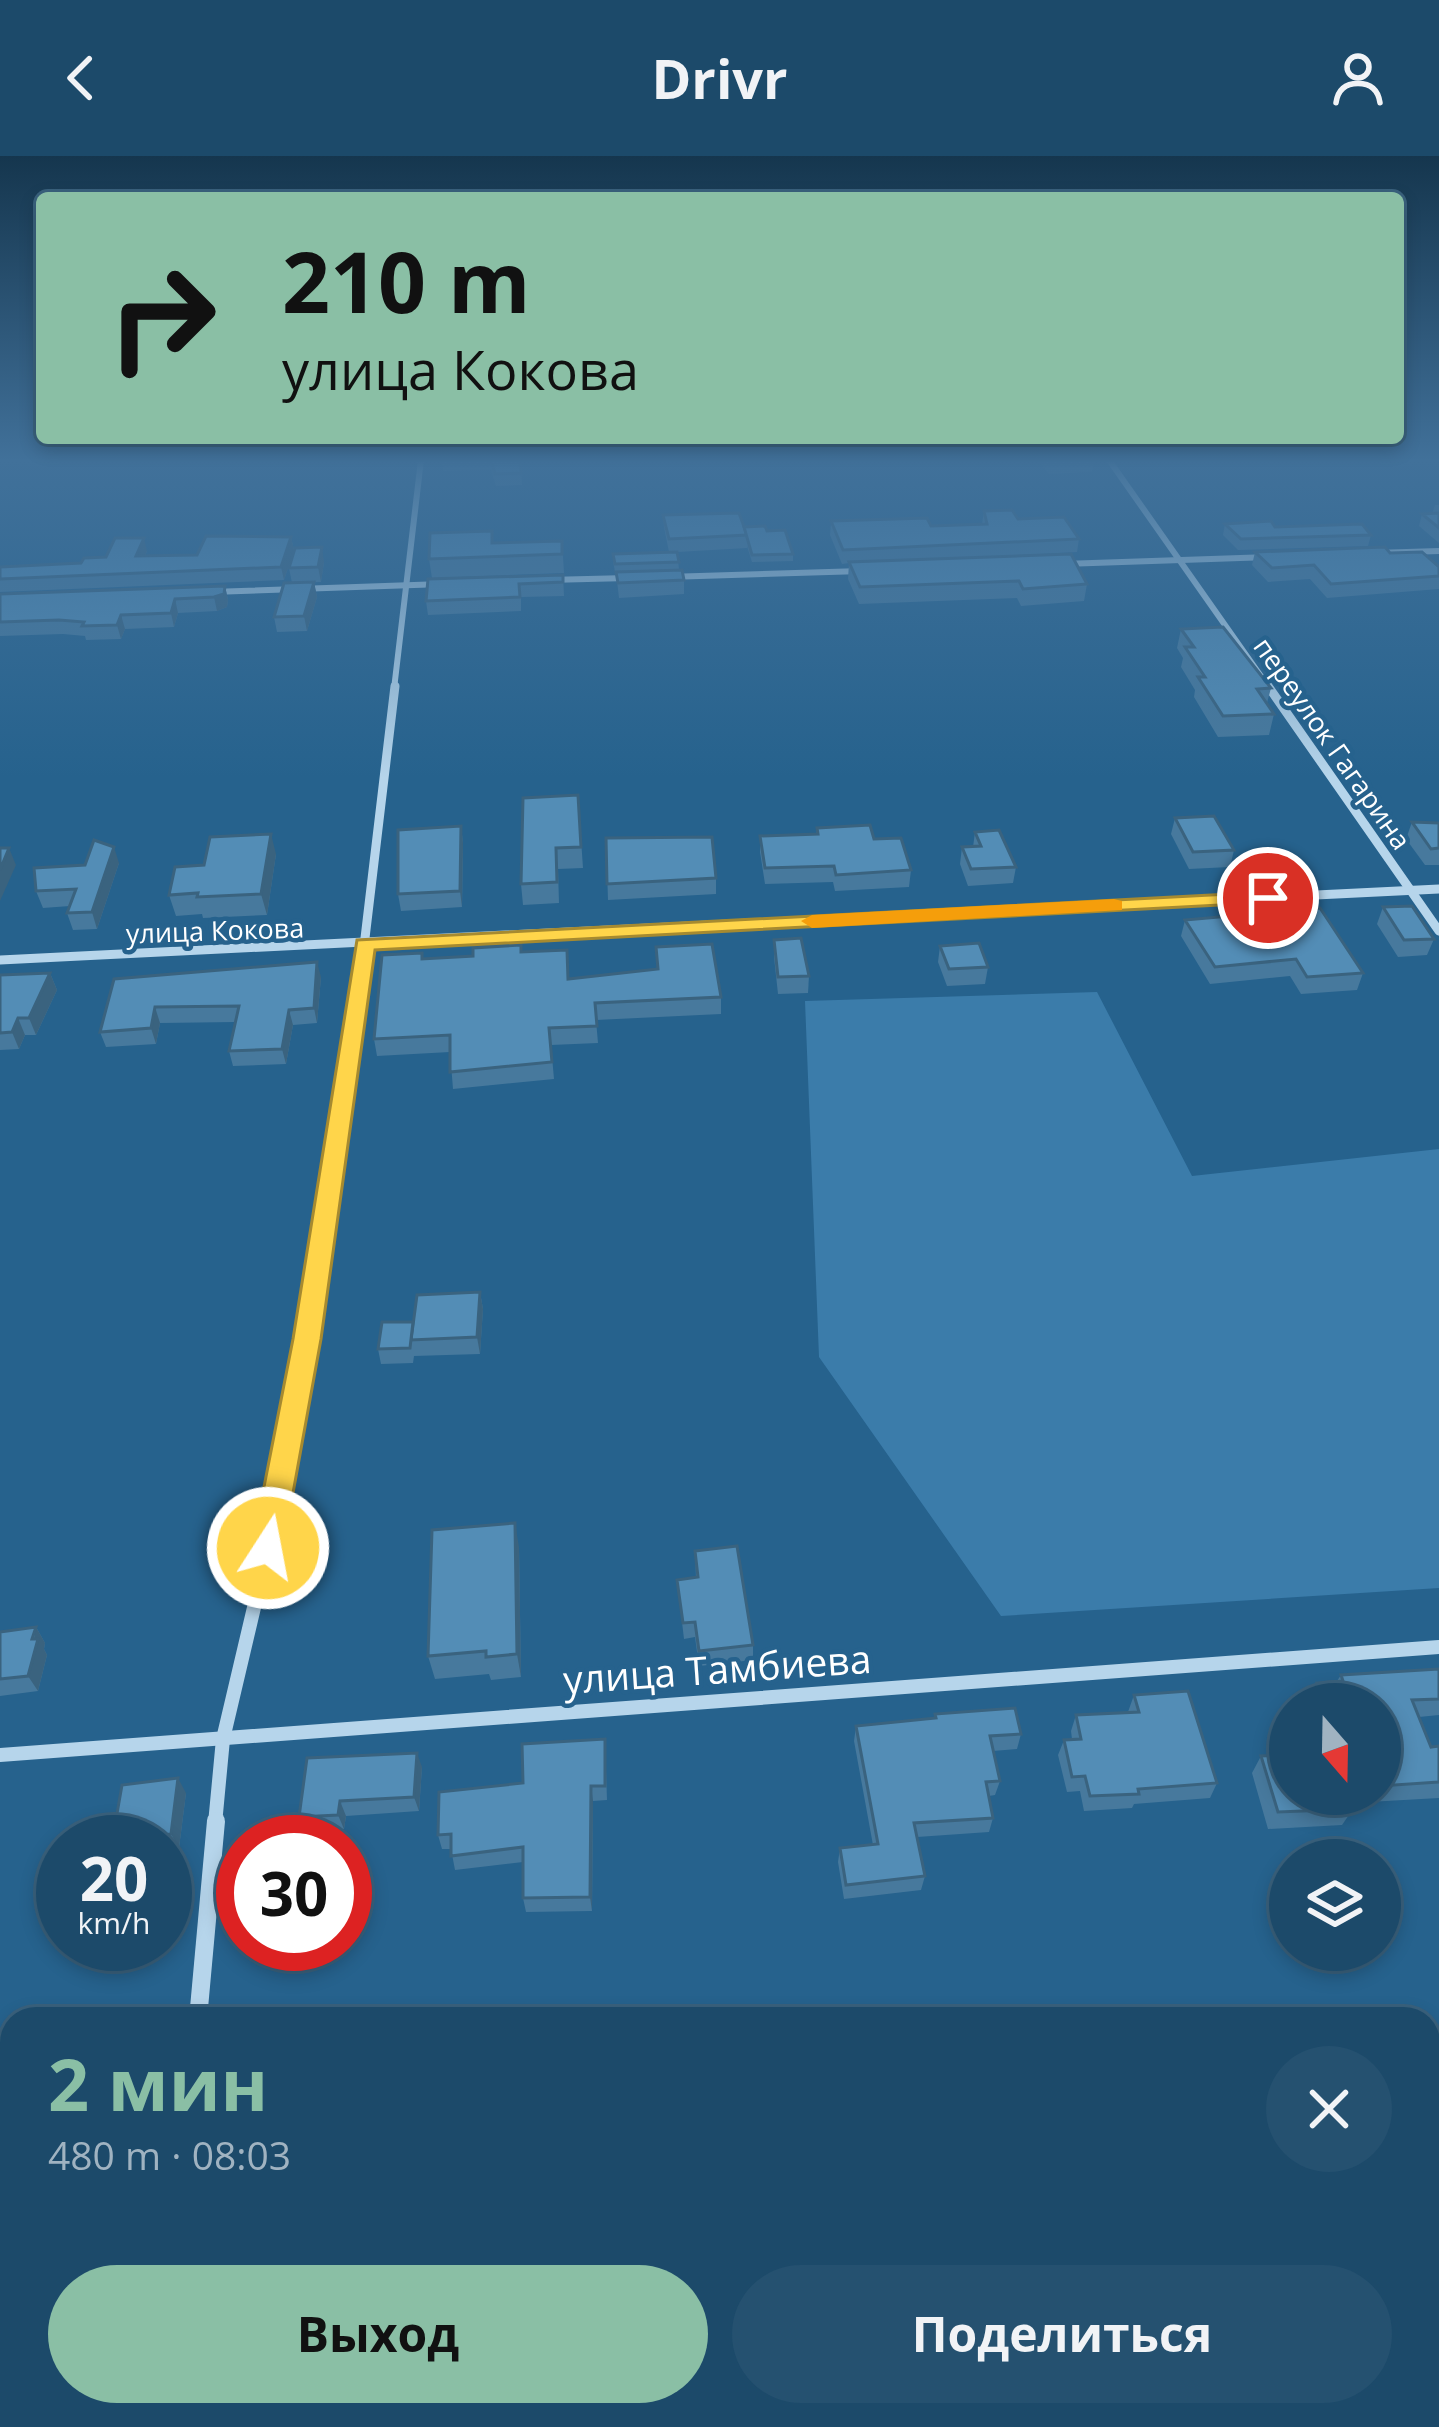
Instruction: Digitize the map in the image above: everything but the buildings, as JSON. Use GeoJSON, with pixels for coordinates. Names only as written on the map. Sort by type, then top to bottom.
{"type":"FeatureCollection","features":[{"type":"Feature","properties":{"kind":"street"},"geometry":{"type":"LineString","coordinates":[[198,2007],[224,1739],[268,1548],[307,1339],[365,944],[407,566]]}},
{"type":"Feature","properties":{"kind":"street","name":"переулок Гагарина"},"geometry":{"type":"LineString","coordinates":[[1183,566],[1439,932]]}},
{"type":"Feature","properties":{"kind":"street"},"geometry":{"type":"LineString","coordinates":[[663,577],[874,570]]}},
{"type":"Feature","properties":{"kind":"street"},"geometry":{"type":"LineString","coordinates":[[545,580],[639,578]]}},
{"type":"Feature","properties":{"kind":"street"},"geometry":{"type":"LineString","coordinates":[[190,593],[452,584]]}},
{"type":"Feature","properties":{"kind":"street","name":"улица Кокова"},"geometry":{"type":"LineString","coordinates":[[0,960],[1439,889]]}},
{"type":"Feature","properties":{"kind":"street","name":"улица Тамбиева"},"geometry":{"type":"LineString","coordinates":[[0,1755],[1439,1647]]}},
{"type":"Feature","properties":{"kind":"shaded area"},"geometry":{"type":"Polygon","coordinates":[[[1097,992],[1192,1176],[1439,1149],[1439,1588],[1001,1616],[819,1357],[805,1001],[1097,992]]]}},
{"type":"Feature","properties":{"kind":"slow traffic"},"geometry":{"type":"LineString","coordinates":[[812,921],[1114,906]]}},
{"type":"Feature","properties":{"kind":"route"},"geometry":{"type":"LineString","coordinates":[[268,1548],[307,1339],[365,944],[1268,898]]}}]}
